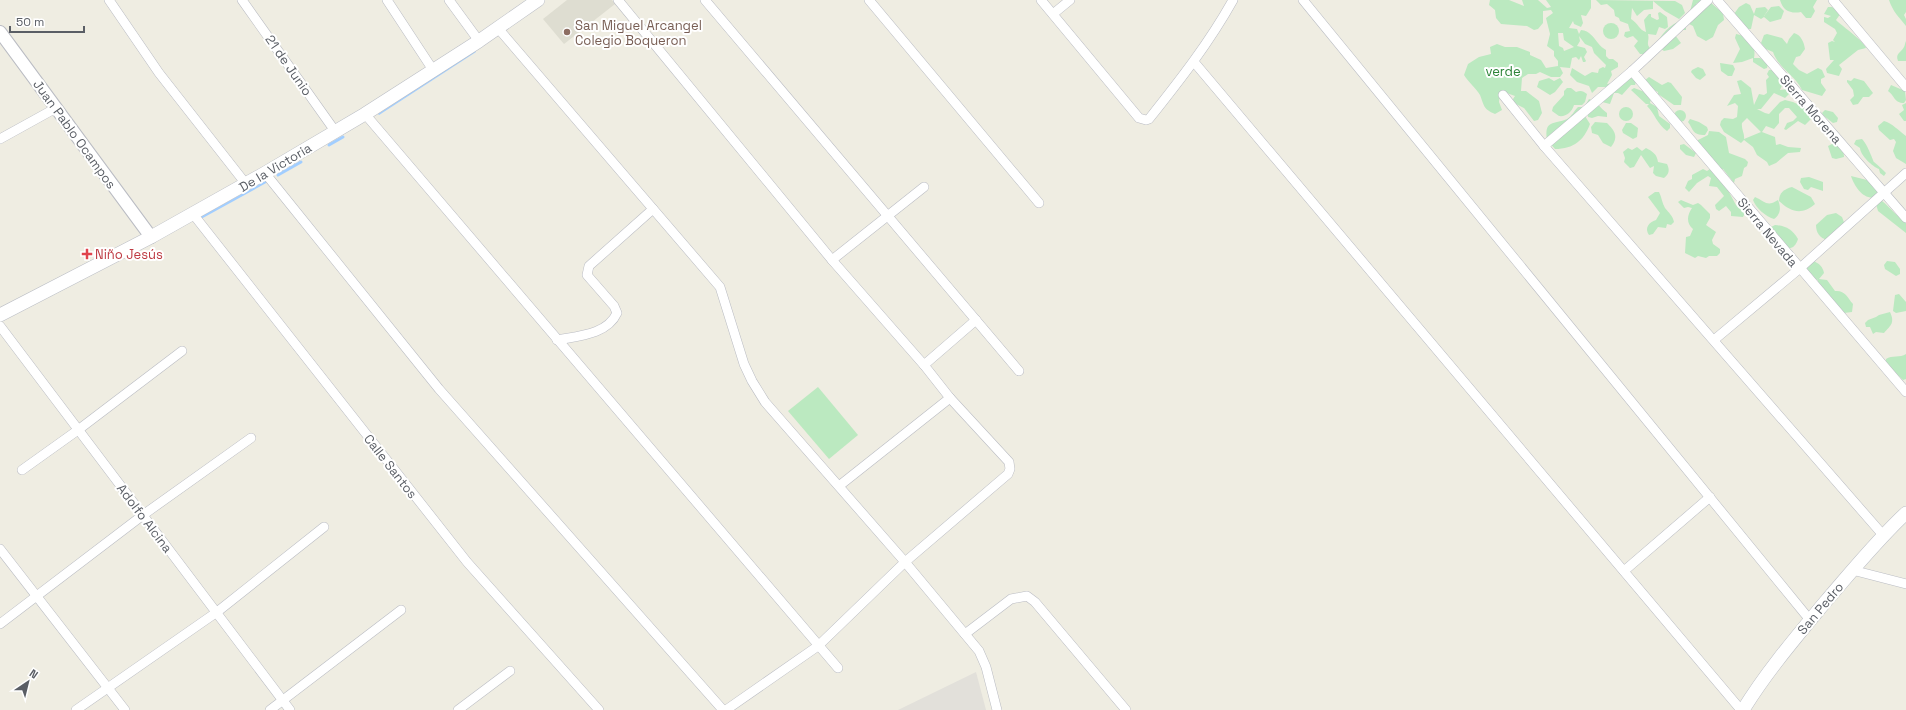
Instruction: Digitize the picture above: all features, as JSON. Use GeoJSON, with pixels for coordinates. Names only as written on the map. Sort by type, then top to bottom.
{"type":"FeatureCollection","features":[{"type":"Feature","properties":{"kind":"main road","name":"De la Victoria"},"geometry":{"type":"LineString","coordinates":[[0,314],[151,237],[265,173],[365,114],[479,41],[497,27],[538,0]]}},
{"type":"Feature","properties":{"kind":"main road","name":"San Pedro"},"geometry":{"type":"LineString","coordinates":[[1742,710],[1810,620],[1882,535],[1906,513]]}},
{"type":"Feature","properties":{"kind":"street"},"geometry":{"type":"LineString","coordinates":[[109,0],[159,73],[246,184]]}},
{"type":"Feature","properties":{"kind":"street","name":"21 de Junio"},"geometry":{"type":"LineString","coordinates":[[242,0],[335,131]]}},
{"type":"Feature","properties":{"kind":"street"},"geometry":{"type":"LineString","coordinates":[[387,0],[433,70]]}},
{"type":"Feature","properties":{"kind":"street"},"geometry":{"type":"LineString","coordinates":[[449,0],[479,41]]}},
{"type":"Feature","properties":{"kind":"street"},"geometry":{"type":"LineString","coordinates":[[265,173],[439,389],[724,710],[818,646],[905,562],[1008,474],[1010,469],[1009,462],[950,398],[832,260],[618,0]]}},
{"type":"Feature","properties":{"kind":"street"},"geometry":{"type":"LineString","coordinates":[[705,0],[1019,371]]}},
{"type":"Feature","properties":{"kind":"street"},"geometry":{"type":"LineString","coordinates":[[869,0],[1039,203]]}},
{"type":"Feature","properties":{"kind":"street"},"geometry":{"type":"LineString","coordinates":[[1041,0],[1139,118],[1143,120],[1149,118],[1194,62],[1215,32],[1234,0]]}},
{"type":"Feature","properties":{"kind":"street"},"geometry":{"type":"LineString","coordinates":[[1052,14],[1070,0]]}},
{"type":"Feature","properties":{"kind":"street"},"geometry":{"type":"LineString","coordinates":[[1303,0],[1810,620]]}},
{"type":"Feature","properties":{"kind":"street"},"geometry":{"type":"LineString","coordinates":[[1544,146],[1632,71],[1708,0]]}},
{"type":"Feature","properties":{"kind":"street","name":"Sierra Morena"},"geometry":{"type":"LineString","coordinates":[[1717,0],[1906,218]]}},
{"type":"Feature","properties":{"kind":"street"},"geometry":{"type":"LineString","coordinates":[[1833,0],[1904,81]]}},
{"type":"Feature","properties":{"kind":"street"},"geometry":{"type":"LineString","coordinates":[[497,27],[720,287],[744,364],[752,381],[765,402],[905,562],[979,651],[986,667],[997,710]]}},
{"type":"Feature","properties":{"kind":"street","name":"Juan Pablo Ocampos"},"geometry":{"type":"LineString","coordinates":[[0,32],[151,237]]}},
{"type":"Feature","properties":{"kind":"street"},"geometry":{"type":"LineString","coordinates":[[1194,62],[1742,710]]}},
{"type":"Feature","properties":{"kind":"street","name":"Sierra Nevada"},"geometry":{"type":"LineString","coordinates":[[1632,71],[1799,269],[1906,392]]}},
{"type":"Feature","properties":{"kind":"street"},"geometry":{"type":"LineString","coordinates":[[1503,95],[1544,146],[1882,535]]}},
{"type":"Feature","properties":{"kind":"street"},"geometry":{"type":"LineString","coordinates":[[0,139],[56,108]]}},
{"type":"Feature","properties":{"kind":"street"},"geometry":{"type":"LineString","coordinates":[[365,114],[838,668]]}},
{"type":"Feature","properties":{"kind":"street"},"geometry":{"type":"LineString","coordinates":[[1714,340],[1799,269],[1906,174]]}},
{"type":"Feature","properties":{"kind":"street"},"geometry":{"type":"LineString","coordinates":[[832,260],[924,187]]}},
{"type":"Feature","properties":{"kind":"street"},"geometry":{"type":"LineString","coordinates":[[557,340],[601,330],[614,320],[616,313],[614,306],[586,272],[589,266],[653,209]]}},
{"type":"Feature","properties":{"kind":"street","name":"Calle Santos"},"geometry":{"type":"LineString","coordinates":[[193,214],[467,562],[599,710]]}},
{"type":"Feature","properties":{"kind":"street"},"geometry":{"type":"LineString","coordinates":[[924,366],[976,320]]}},
{"type":"Feature","properties":{"kind":"street","name":"Adolfo Alcina"},"geometry":{"type":"LineString","coordinates":[[0,326],[290,710]]}},
{"type":"Feature","properties":{"kind":"street"},"geometry":{"type":"LineString","coordinates":[[22,470],[78,430],[182,351]]}},
{"type":"Feature","properties":{"kind":"street"},"geometry":{"type":"LineString","coordinates":[[839,486],[950,398]]}},
{"type":"Feature","properties":{"kind":"street"},"geometry":{"type":"LineString","coordinates":[[0,624],[143,515],[251,438]]}},
{"type":"Feature","properties":{"kind":"street"},"geometry":{"type":"LineString","coordinates":[[1624,571],[1710,497]]}},
{"type":"Feature","properties":{"kind":"street"},"geometry":{"type":"LineString","coordinates":[[76,710],[217,612],[324,527]]}},
{"type":"Feature","properties":{"kind":"street"},"geometry":{"type":"LineString","coordinates":[[0,549],[125,710]]}},
{"type":"Feature","properties":{"kind":"street"},"geometry":{"type":"LineString","coordinates":[[1852,570],[1906,584]]}},
{"type":"Feature","properties":{"kind":"street"},"geometry":{"type":"LineString","coordinates":[[965,634],[1011,599],[1027,596],[1035,602],[1126,710]]}},
{"type":"Feature","properties":{"kind":"street"},"geometry":{"type":"LineString","coordinates":[[270,710],[401,610]]}},
{"type":"Feature","properties":{"kind":"street"},"geometry":{"type":"LineString","coordinates":[[458,710],[510,671]]}},
{"type":"Feature","properties":{"kind":"shaded area","name":"San Miguel Arcangel Colegio Boqueron"},"geometry":{"type":"Polygon","coordinates":[[[567,0],[612,0],[615,4],[564,44],[543,19],[567,0]]]}},
{"type":"Feature","properties":{"kind":"shaded area"},"geometry":{"type":"Polygon","coordinates":[[[976,672],[986,710],[898,710],[976,672]]]}},
{"type":"Feature","properties":{"kind":"green space"},"geometry":{"type":"Polygon","coordinates":[[[1490,0],[1509,0],[1524,6],[1522,0],[1538,0],[1547,8],[1551,7],[1546,0],[1591,0],[1591,8],[1586,16],[1581,15],[1583,23],[1581,27],[1574,24],[1573,21],[1569,28],[1577,29],[1579,34],[1581,30],[1589,33],[1606,50],[1606,56],[1618,63],[1618,67],[1611,71],[1612,75],[1607,84],[1613,83],[1615,79],[1629,73],[1636,82],[1635,85],[1631,85],[1622,95],[1614,93],[1610,104],[1598,101],[1596,98],[1598,94],[1606,91],[1605,87],[1598,87],[1592,93],[1589,86],[1577,82],[1570,75],[1572,68],[1585,76],[1592,72],[1598,73],[1599,69],[1603,67],[1605,68],[1606,65],[1594,53],[1592,47],[1585,44],[1579,36],[1580,41],[1577,46],[1585,48],[1587,52],[1584,57],[1585,62],[1583,62],[1581,56],[1579,60],[1576,57],[1572,58],[1570,68],[1560,67],[1563,73],[1560,77],[1551,77],[1540,72],[1536,74],[1528,74],[1522,78],[1521,91],[1526,91],[1539,101],[1542,113],[1538,120],[1534,121],[1524,108],[1514,103],[1513,99],[1515,96],[1504,92],[1500,93],[1499,102],[1502,110],[1495,114],[1491,112],[1484,106],[1480,95],[1464,75],[1468,64],[1479,57],[1491,54],[1490,47],[1497,44],[1505,47],[1517,47],[1530,52],[1530,55],[1541,60],[1546,68],[1558,66],[1558,61],[1554,56],[1554,51],[1547,46],[1550,34],[1546,18],[1553,13],[1551,10],[1543,11],[1543,23],[1538,29],[1534,30],[1527,26],[1501,24],[1496,18],[1495,10],[1489,5],[1490,0]],[[1558,33],[1559,46],[1563,48],[1564,51],[1574,47],[1564,40],[1563,33],[1558,33]]]}},
{"type":"Feature","properties":{"kind":"green space"},"geometry":{"type":"Polygon","coordinates":[[[1596,0],[1675,1],[1682,5],[1685,13],[1679,19],[1665,11],[1653,1],[1653,9],[1644,10],[1637,16],[1632,8],[1631,19],[1646,32],[1644,20],[1649,14],[1657,20],[1659,19],[1658,13],[1660,12],[1667,17],[1668,27],[1665,29],[1659,27],[1656,35],[1648,34],[1648,44],[1651,49],[1645,54],[1640,54],[1634,46],[1638,41],[1633,36],[1627,38],[1624,36],[1625,32],[1630,31],[1628,24],[1620,21],[1619,18],[1615,16],[1614,10],[1607,4],[1601,5],[1596,0]]]}},
{"type":"Feature","properties":{"kind":"green space"},"geometry":{"type":"Polygon","coordinates":[[[1693,0],[1702,0],[1696,4],[1699,5],[1711,3],[1723,13],[1724,20],[1718,25],[1713,37],[1706,41],[1697,36],[1693,26],[1687,23],[1693,0]]]}},
{"type":"Feature","properties":{"kind":"green space"},"geometry":{"type":"Polygon","coordinates":[[[1780,0],[1817,0],[1813,7],[1815,11],[1811,18],[1806,18],[1801,12],[1794,13],[1785,9],[1780,0]]]}},
{"type":"Feature","properties":{"kind":"green space"},"geometry":{"type":"Polygon","coordinates":[[[1889,0],[1906,0],[1906,12],[1904,15],[1906,19],[1906,26],[1894,11],[1889,0]]]}},
{"type":"Feature","properties":{"kind":"green space"},"geometry":{"type":"Polygon","coordinates":[[[1746,3],[1750,5],[1754,14],[1756,8],[1765,7],[1768,10],[1764,16],[1771,7],[1779,6],[1784,11],[1781,19],[1770,22],[1764,17],[1761,19],[1754,15],[1751,29],[1747,29],[1734,14],[1739,7],[1746,3]]]}},
{"type":"Feature","properties":{"kind":"green space"},"geometry":{"type":"Polygon","coordinates":[[[1828,7],[1832,7],[1841,13],[1836,20],[1866,48],[1858,50],[1839,65],[1842,69],[1839,76],[1827,73],[1826,69],[1834,60],[1830,60],[1828,43],[1832,41],[1835,42],[1833,40],[1837,33],[1835,29],[1824,22],[1824,17],[1828,18],[1831,16],[1824,14],[1828,7]]]}},
{"type":"Feature","properties":{"kind":"green space"},"geometry":{"type":"Polygon","coordinates":[[[1678,22],[1686,28],[1686,30],[1680,30],[1675,35],[1681,43],[1673,49],[1664,51],[1657,46],[1658,43],[1662,35],[1678,22]]]}},
{"type":"Feature","properties":{"kind":"green space"},"geometry":{"type":"Polygon","coordinates":[[[1611,23],[1617,25],[1619,31],[1617,37],[1611,39],[1605,37],[1603,31],[1605,25],[1611,23]]]}},
{"type":"Feature","properties":{"kind":"green space"},"geometry":{"type":"Polygon","coordinates":[[[1794,33],[1799,35],[1802,39],[1805,49],[1800,56],[1796,57],[1793,64],[1799,70],[1807,74],[1818,68],[1822,70],[1825,77],[1821,79],[1821,83],[1826,90],[1822,96],[1802,90],[1779,63],[1773,52],[1766,49],[1761,43],[1764,35],[1767,34],[1782,38],[1787,44],[1794,33]]]}},
{"type":"Feature","properties":{"kind":"green space"},"geometry":{"type":"Polygon","coordinates":[[[1736,34],[1748,39],[1751,42],[1755,54],[1754,58],[1760,58],[1768,64],[1767,68],[1764,69],[1753,62],[1753,58],[1742,62],[1733,63],[1740,49],[1735,38],[1736,34]]]}},
{"type":"Feature","properties":{"kind":"green space"},"geometry":{"type":"Polygon","coordinates":[[[1906,41],[1906,61],[1898,61],[1897,56],[1904,47],[1906,41]]]}},
{"type":"Feature","properties":{"kind":"green space"},"geometry":{"type":"Polygon","coordinates":[[[1720,63],[1733,65],[1735,69],[1732,76],[1728,76],[1721,71],[1720,63]]]}},
{"type":"Feature","properties":{"kind":"green space"},"geometry":{"type":"Polygon","coordinates":[[[1698,67],[1703,69],[1706,75],[1700,80],[1691,72],[1698,67]]]}},
{"type":"Feature","properties":{"kind":"green space"},"geometry":{"type":"Polygon","coordinates":[[[1769,70],[1774,70],[1783,83],[1780,90],[1788,89],[1791,92],[1785,98],[1774,93],[1761,109],[1757,109],[1769,114],[1780,102],[1785,100],[1808,109],[1811,119],[1805,125],[1798,121],[1786,130],[1784,129],[1787,123],[1793,121],[1797,117],[1789,108],[1785,108],[1779,114],[1779,123],[1774,129],[1766,126],[1762,132],[1775,137],[1776,145],[1780,144],[1788,147],[1801,148],[1800,152],[1788,153],[1776,163],[1769,166],[1767,162],[1757,155],[1753,147],[1744,140],[1741,143],[1724,132],[1720,125],[1724,118],[1733,119],[1737,117],[1738,106],[1735,103],[1727,106],[1734,95],[1741,94],[1737,81],[1741,80],[1751,88],[1754,105],[1759,94],[1764,95],[1767,93],[1766,80],[1769,77],[1767,74],[1769,70]],[[1747,118],[1742,123],[1744,139],[1761,132],[1747,118]]]}},
{"type":"Feature","properties":{"kind":"green space"},"geometry":{"type":"Polygon","coordinates":[[[1649,77],[1662,85],[1668,82],[1671,83],[1682,97],[1681,105],[1674,105],[1658,94],[1658,92],[1651,89],[1644,81],[1649,77]]]}},
{"type":"Feature","properties":{"kind":"green space","name":"verde"},"geometry":{"type":"Polygon","coordinates":[[[1549,78],[1554,81],[1560,78],[1563,82],[1555,92],[1550,95],[1537,87],[1539,81],[1549,78]]]}},
{"type":"Feature","properties":{"kind":"green space"},"geometry":{"type":"Polygon","coordinates":[[[1854,78],[1864,81],[1873,93],[1869,97],[1863,97],[1858,104],[1853,105],[1850,100],[1854,96],[1853,90],[1847,80],[1851,81],[1854,78]]]}},
{"type":"Feature","properties":{"kind":"green space"},"geometry":{"type":"Polygon","coordinates":[[[1891,85],[1905,91],[1906,100],[1904,103],[1896,101],[1888,91],[1891,85]]]}},
{"type":"Feature","properties":{"kind":"green space"},"geometry":{"type":"Polygon","coordinates":[[[1567,88],[1571,88],[1576,92],[1582,91],[1587,94],[1585,102],[1582,105],[1574,105],[1568,114],[1559,116],[1552,111],[1553,107],[1564,95],[1564,91],[1567,88]]]}},
{"type":"Feature","properties":{"kind":"green space"},"geometry":{"type":"Polygon","coordinates":[[[1634,88],[1645,92],[1651,99],[1650,103],[1657,107],[1659,116],[1670,124],[1670,128],[1667,131],[1647,106],[1649,104],[1646,104],[1631,90],[1634,88]]]}},
{"type":"Feature","properties":{"kind":"green space"},"geometry":{"type":"Polygon","coordinates":[[[1589,99],[1597,103],[1607,113],[1607,117],[1588,117],[1588,107],[1586,104],[1589,99]]]}},
{"type":"Feature","properties":{"kind":"green space"},"geometry":{"type":"Polygon","coordinates":[[[1906,103],[1906,121],[1904,121],[1899,114],[1904,110],[1902,105],[1906,103]]]}},
{"type":"Feature","properties":{"kind":"green space"},"geometry":{"type":"Polygon","coordinates":[[[1578,107],[1584,107],[1585,116],[1590,124],[1588,130],[1581,139],[1573,145],[1562,149],[1555,149],[1547,140],[1547,129],[1551,124],[1567,119],[1578,107]]]}},
{"type":"Feature","properties":{"kind":"green space"},"geometry":{"type":"Polygon","coordinates":[[[1626,107],[1631,109],[1633,114],[1631,119],[1626,121],[1621,119],[1619,114],[1621,109],[1626,107]]]}},
{"type":"Feature","properties":{"kind":"green space"},"geometry":{"type":"Polygon","coordinates":[[[1678,110],[1682,110],[1686,116],[1682,122],[1678,122],[1674,118],[1674,114],[1678,110]]]}},
{"type":"Feature","properties":{"kind":"green space"},"geometry":{"type":"Polygon","coordinates":[[[1825,110],[1833,112],[1838,118],[1837,122],[1833,123],[1824,116],[1822,113],[1825,110]]]}},
{"type":"Feature","properties":{"kind":"green space"},"geometry":{"type":"Polygon","coordinates":[[[1690,119],[1707,127],[1708,130],[1705,135],[1694,132],[1688,122],[1690,119]]]}},
{"type":"Feature","properties":{"kind":"green space"},"geometry":{"type":"Polygon","coordinates":[[[1884,121],[1893,125],[1906,136],[1906,164],[1896,158],[1893,151],[1896,142],[1894,139],[1890,140],[1879,130],[1878,126],[1884,121]]]}},
{"type":"Feature","properties":{"kind":"green space"},"geometry":{"type":"Polygon","coordinates":[[[1595,122],[1607,123],[1614,131],[1615,140],[1611,147],[1603,143],[1598,135],[1592,133],[1591,127],[1595,122]]]}},
{"type":"Feature","properties":{"kind":"green space"},"geometry":{"type":"Polygon","coordinates":[[[1626,123],[1631,123],[1638,128],[1637,137],[1633,139],[1623,133],[1622,130],[1626,123]]]}},
{"type":"Feature","properties":{"kind":"green space"},"geometry":{"type":"Polygon","coordinates":[[[1709,131],[1719,132],[1726,137],[1729,153],[1745,159],[1748,162],[1747,166],[1744,168],[1742,176],[1735,179],[1734,183],[1723,169],[1719,170],[1698,144],[1698,140],[1708,135],[1709,131]]]}},
{"type":"Feature","properties":{"kind":"green space"},"geometry":{"type":"Polygon","coordinates":[[[1862,139],[1874,162],[1886,173],[1884,176],[1880,173],[1879,169],[1864,157],[1860,148],[1854,144],[1856,140],[1862,139]]]}},
{"type":"Feature","properties":{"kind":"green space"},"geometry":{"type":"Polygon","coordinates":[[[1684,144],[1696,153],[1694,157],[1686,155],[1680,149],[1680,145],[1684,144]]]}},
{"type":"Feature","properties":{"kind":"green space"},"geometry":{"type":"Polygon","coordinates":[[[1832,144],[1841,148],[1844,157],[1836,159],[1832,158],[1828,146],[1832,144]]]}},
{"type":"Feature","properties":{"kind":"green space"},"geometry":{"type":"Polygon","coordinates":[[[1637,147],[1642,151],[1646,148],[1648,149],[1655,155],[1658,162],[1667,164],[1669,170],[1664,178],[1656,176],[1653,173],[1654,166],[1650,168],[1641,155],[1634,167],[1630,168],[1624,162],[1625,158],[1623,152],[1628,148],[1632,150],[1637,147]]]}},
{"type":"Feature","properties":{"kind":"green space"},"geometry":{"type":"Polygon","coordinates":[[[1703,169],[1707,171],[1710,169],[1724,183],[1736,205],[1743,209],[1745,213],[1743,217],[1731,216],[1731,212],[1726,206],[1719,211],[1716,209],[1715,205],[1724,196],[1717,187],[1709,186],[1711,178],[1708,176],[1697,183],[1689,192],[1685,188],[1688,181],[1692,179],[1692,175],[1703,169]]]}},
{"type":"Feature","properties":{"kind":"green space"},"geometry":{"type":"Polygon","coordinates":[[[1851,176],[1867,180],[1880,190],[1876,197],[1867,197],[1860,192],[1854,184],[1851,176]]]}},
{"type":"Feature","properties":{"kind":"green space"},"geometry":{"type":"Polygon","coordinates":[[[1809,177],[1823,182],[1823,191],[1811,187],[1808,190],[1804,189],[1800,182],[1801,178],[1809,177]]]}},
{"type":"Feature","properties":{"kind":"green space"},"geometry":{"type":"Polygon","coordinates":[[[1792,187],[1811,197],[1815,204],[1806,210],[1801,211],[1788,208],[1779,201],[1784,190],[1792,187]]]}},
{"type":"Feature","properties":{"kind":"green space"},"geometry":{"type":"Polygon","coordinates":[[[1655,192],[1659,192],[1665,208],[1672,216],[1674,222],[1671,225],[1667,224],[1666,228],[1658,227],[1653,234],[1649,235],[1647,230],[1648,226],[1651,222],[1656,220],[1660,213],[1648,197],[1655,192]]]}},
{"type":"Feature","properties":{"kind":"green space"},"geometry":{"type":"Polygon","coordinates":[[[1755,197],[1769,203],[1778,200],[1780,210],[1778,215],[1774,219],[1767,216],[1756,206],[1753,200],[1755,197]]]}},
{"type":"Feature","properties":{"kind":"green space"},"geometry":{"type":"Polygon","coordinates":[[[1681,200],[1693,205],[1698,203],[1710,214],[1710,218],[1706,225],[1716,232],[1712,240],[1713,244],[1720,249],[1720,253],[1717,256],[1709,256],[1706,258],[1698,256],[1695,258],[1685,253],[1686,237],[1690,236],[1693,229],[1688,222],[1689,213],[1692,208],[1684,208],[1678,202],[1681,200]]]}},
{"type":"Feature","properties":{"kind":"green space"},"geometry":{"type":"Polygon","coordinates":[[[1878,201],[1882,201],[1906,222],[1906,233],[1878,211],[1876,204],[1878,201]]]}},
{"type":"Feature","properties":{"kind":"green space"},"geometry":{"type":"Polygon","coordinates":[[[1836,213],[1842,217],[1845,225],[1827,240],[1820,236],[1816,225],[1827,215],[1836,213]]]}},
{"type":"Feature","properties":{"kind":"green space"},"geometry":{"type":"Polygon","coordinates":[[[1775,225],[1786,227],[1791,230],[1798,239],[1794,246],[1787,248],[1771,227],[1775,225]]]}},
{"type":"Feature","properties":{"kind":"green space"},"geometry":{"type":"Polygon","coordinates":[[[1813,261],[1823,269],[1824,273],[1819,279],[1827,280],[1835,291],[1846,294],[1853,304],[1852,312],[1844,313],[1816,283],[1818,280],[1810,278],[1804,264],[1813,261]]]}},
{"type":"Feature","properties":{"kind":"green space"},"geometry":{"type":"Polygon","coordinates":[[[1887,261],[1895,262],[1900,269],[1900,274],[1896,276],[1885,269],[1884,265],[1887,261]]]}},
{"type":"Feature","properties":{"kind":"green space"},"geometry":{"type":"Polygon","coordinates":[[[1899,294],[1906,302],[1906,311],[1896,313],[1893,311],[1895,295],[1899,294]]]}},
{"type":"Feature","properties":{"kind":"green space"},"geometry":{"type":"Polygon","coordinates":[[[1890,312],[1892,324],[1884,333],[1876,332],[1873,334],[1870,327],[1866,327],[1865,323],[1868,320],[1890,312]]]}},
{"type":"Feature","properties":{"kind":"green space"},"geometry":{"type":"Polygon","coordinates":[[[1906,354],[1906,379],[1903,380],[1886,364],[1886,359],[1906,354]]]}},
{"type":"Feature","properties":{"kind":"green space"},"geometry":{"type":"Polygon","coordinates":[[[818,387],[858,435],[829,459],[788,411],[818,387]]]}},
{"type":"Feature","properties":{"kind":"water"},"geometry":{"type":"Polygon","coordinates":[[[475,50],[476,52],[379,115],[378,114],[475,50]]]}},
{"type":"Feature","properties":{"kind":"water"},"geometry":{"type":"Polygon","coordinates":[[[267,180],[268,182],[201,219],[200,217],[267,180]]]}},
{"type":"Feature","properties":{"kind":"waterway"},"geometry":{"type":"LineString","coordinates":[[329,145],[343,137]]}},
{"type":"Feature","properties":{"kind":"waterway"},"geometry":{"type":"LineString","coordinates":[[278,175],[301,162]]}},
{"type":"Feature","properties":{"kind":"place","name":"San Miguel Arcangel Colegio Boqueron"},"geometry":{"type":"Point","coordinates":[567,32]}},
{"type":"Feature","properties":{"kind":"place","name":"Niño Jesús"},"geometry":{"type":"Point","coordinates":[87,254]}}]}
